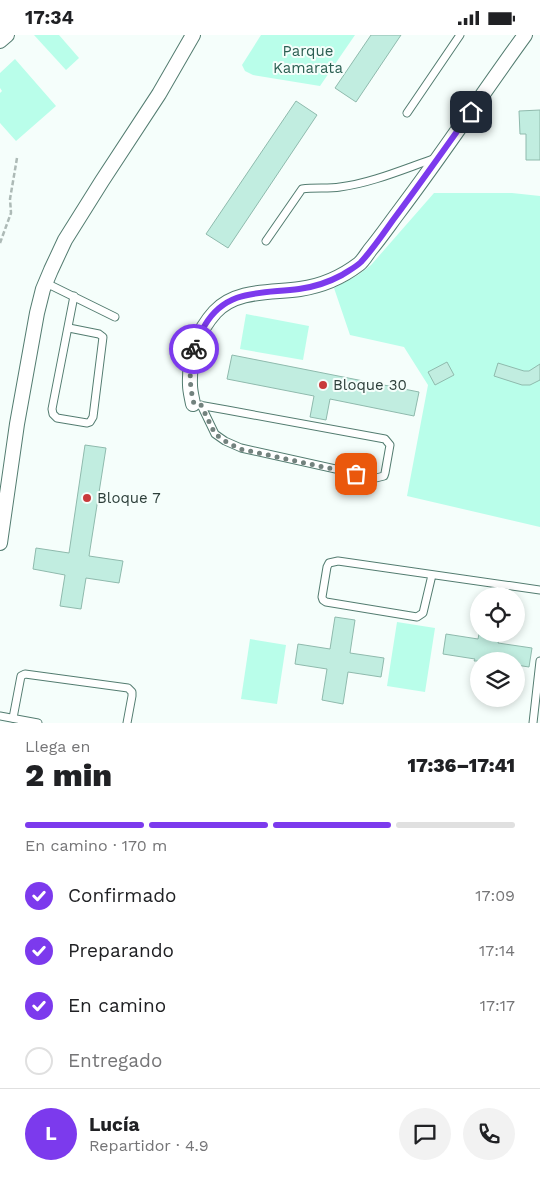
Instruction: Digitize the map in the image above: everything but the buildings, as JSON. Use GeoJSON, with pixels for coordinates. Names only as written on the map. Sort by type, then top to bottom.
{"type":"FeatureCollection","features":[{"type":"Feature","properties":{"kind":"street"},"geometry":{"type":"LineString","coordinates":[[0,41],[7,35]]}},
{"type":"Feature","properties":{"kind":"street"},"geometry":{"type":"LineString","coordinates":[[0,543],[17,424],[37,313],[46,283],[65,240],[159,94],[193,35]]}},
{"type":"Feature","properties":{"kind":"street"},"geometry":{"type":"LineString","coordinates":[[197,404],[190,386],[191,362],[197,339],[208,319],[216,310],[230,300],[250,294],[321,285],[342,275],[360,263],[526,35]]}},
{"type":"Feature","properties":{"kind":"lane"},"geometry":{"type":"LineString","coordinates":[[408,113],[460,35]]}},
{"type":"Feature","properties":{"kind":"lane"},"geometry":{"type":"LineString","coordinates":[[266,241],[302,189],[340,188],[361,183],[439,157]]}},
{"type":"Feature","properties":{"kind":"lane"},"geometry":{"type":"LineString","coordinates":[[46,283],[115,317]]}},
{"type":"Feature","properties":{"kind":"lane"},"geometry":{"type":"LineString","coordinates":[[69,329],[99,334],[103,337],[92,417],[90,422],[87,423],[57,418],[53,414],[52,409],[74,297]]}},
{"type":"Feature","properties":{"kind":"lane"},"geometry":{"type":"LineString","coordinates":[[197,404],[385,439],[390,445],[386,473],[384,476],[376,478],[240,449],[215,434],[197,404]]}},
{"type":"Feature","properties":{"kind":"lane"},"geometry":{"type":"LineString","coordinates":[[432,575],[423,613],[417,617],[326,602],[322,597],[327,567],[329,563],[334,561],[540,590]]}},
{"type":"Feature","properties":{"kind":"lane"},"geometry":{"type":"LineString","coordinates":[[533,723],[540,661]]}},
{"type":"Feature","properties":{"kind":"lane"},"geometry":{"type":"LineString","coordinates":[[13,718],[21,675],[25,673],[128,688],[132,692],[132,696],[127,723]]}},
{"type":"Feature","properties":{"kind":"lane"},"geometry":{"type":"LineString","coordinates":[[0,716],[38,723]]}},
{"type":"Feature","properties":{"kind":"path"},"geometry":{"type":"LineString","coordinates":[[0,243],[11,213],[10,199],[17,158]]}},
{"type":"Feature","properties":{"kind":"green space"},"geometry":{"type":"Polygon","coordinates":[[[34,35],[59,35],[79,58],[66,70],[34,35]]]}},
{"type":"Feature","properties":{"kind":"green space","name":"Parque Kamarata"},"geometry":{"type":"Polygon","coordinates":[[[261,35],[355,35],[320,86],[253,75],[245,71],[242,65],[261,35]]]}},
{"type":"Feature","properties":{"kind":"green space"},"geometry":{"type":"Polygon","coordinates":[[[15,59],[56,106],[16,141],[0,123],[0,93],[2,91],[0,88],[0,73],[15,59]]]}},
{"type":"Feature","properties":{"kind":"green space"},"geometry":{"type":"Polygon","coordinates":[[[434,193],[512,193],[540,196],[540,527],[407,496],[428,385],[404,347],[350,335],[334,288],[358,275],[371,265],[434,193]]]}},
{"type":"Feature","properties":{"kind":"green space"},"geometry":{"type":"Polygon","coordinates":[[[246,314],[309,326],[303,360],[240,349],[246,314]]]}},
{"type":"Feature","properties":{"kind":"green space"},"geometry":{"type":"Polygon","coordinates":[[[397,622],[435,628],[425,692],[387,686],[397,622]]]}},
{"type":"Feature","properties":{"kind":"green space"},"geometry":{"type":"Polygon","coordinates":[[[250,639],[286,645],[277,704],[241,699],[250,639]]]}},
{"type":"Feature","properties":{"kind":"way so far"},"geometry":{"type":"LineString","coordinates":[[194,349],[191,362],[190,386],[194,404],[201,405],[215,434],[240,449],[356,474]]}},
{"type":"Feature","properties":{"kind":"place","name":"Bloque 30"},"geometry":{"type":"Point","coordinates":[323,385]}},
{"type":"Feature","properties":{"kind":"place","name":"Bloque 7"},"geometry":{"type":"Point","coordinates":[87,498]}},
{"type":"Feature","properties":{"kind":"route"},"geometry":{"type":"LineString","coordinates":[[194,349],[197,339],[208,319],[216,310],[230,300],[250,294],[321,285],[342,275],[360,263],[471,112]]}}]}
